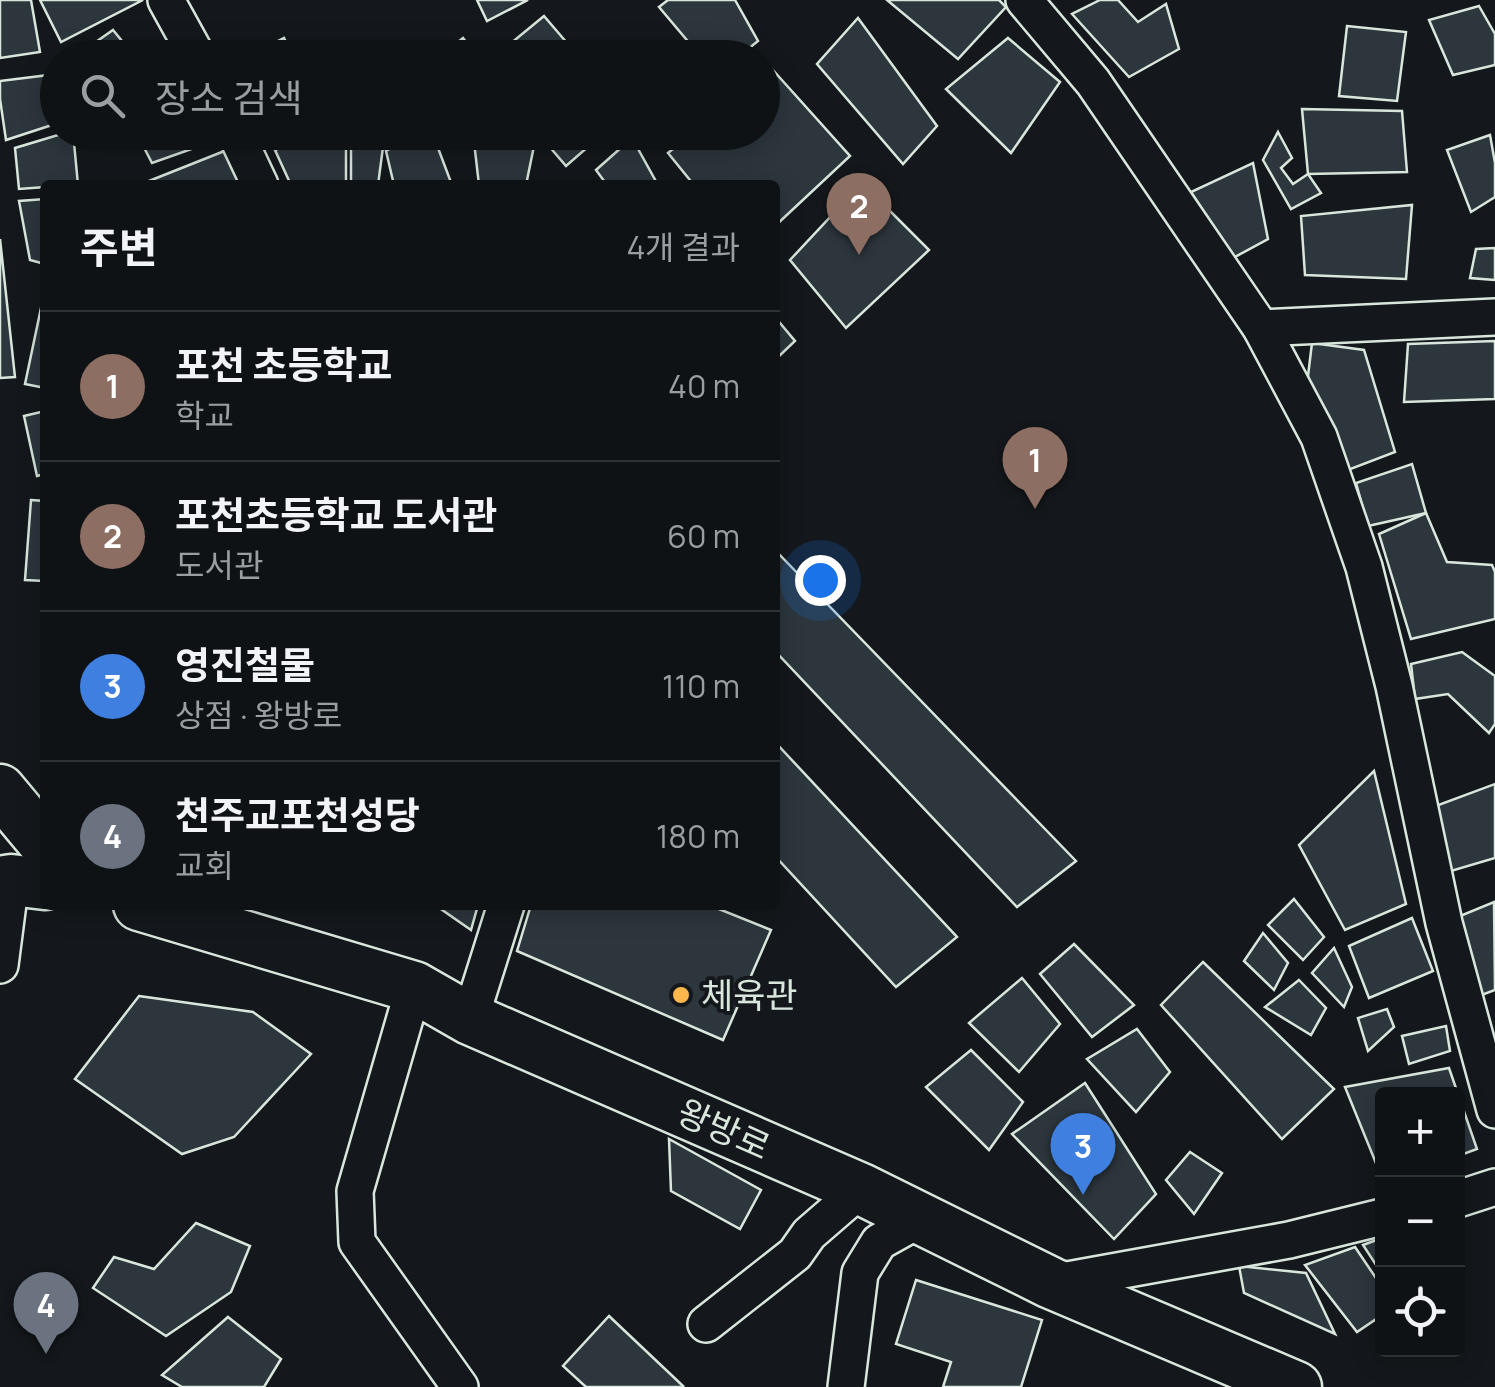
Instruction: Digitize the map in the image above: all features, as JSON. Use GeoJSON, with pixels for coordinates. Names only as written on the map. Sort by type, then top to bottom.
{"type":"FeatureCollection","features":[{"type":"Feature","properties":{"kind":"main road"},"geometry":{"type":"LineString","coordinates":[[0,790],[40,838]]}},
{"type":"Feature","properties":{"kind":"main road","name":"왕방로"},"geometry":{"type":"LineString","coordinates":[[156,910],[414,987],[470,1019],[861,1189],[1050,1283],[1296,1387]]}},
{"type":"Feature","properties":{"kind":"street"},"geometry":{"type":"LineString","coordinates":[[166,0],[188,40]]}},
{"type":"Feature","properties":{"kind":"street"},"geometry":{"type":"LineString","coordinates":[[1024,0],[1092,82],[1261,328],[1320,437],[1364,567],[1394,686],[1444,922],[1495,1110]]}},
{"type":"Feature","properties":{"kind":"street"},"geometry":{"type":"LineString","coordinates":[[243,150],[258,180]]}},
{"type":"Feature","properties":{"kind":"street"},"geometry":{"type":"LineString","coordinates":[[1261,328],[1495,317]]}},
{"type":"Feature","properties":{"kind":"street"},"geometry":{"type":"LineString","coordinates":[[0,966],[19,882]]}},
{"type":"Feature","properties":{"kind":"street"},"geometry":{"type":"LineString","coordinates":[[470,1019],[504,910]]}},
{"type":"Feature","properties":{"kind":"street"},"geometry":{"type":"LineString","coordinates":[[414,987],[355,1191],[357,1242],[460,1387]]}},
{"type":"Feature","properties":{"kind":"street"},"geometry":{"type":"LineString","coordinates":[[1465,1197],[1495,1187]]}},
{"type":"Feature","properties":{"kind":"street"},"geometry":{"type":"LineString","coordinates":[[706,1324],[794,1254],[809,1234],[861,1189]]}},
{"type":"Feature","properties":{"kind":"street"},"geometry":{"type":"LineString","coordinates":[[846,1387],[860,1274],[879,1242],[922,1218]]}},
{"type":"Feature","properties":{"kind":"street"},"geometry":{"type":"LineString","coordinates":[[1050,1283],[1289,1240],[1375,1220]]}},
{"type":"Feature","properties":{"kind":"building"},"geometry":{"type":"Polygon","coordinates":[[[0,0],[31,0],[40,52],[0,58],[0,0]]]}},
{"type":"Feature","properties":{"kind":"building"},"geometry":{"type":"Polygon","coordinates":[[[40,0],[143,0],[65,40],[60,40],[40,0]]]}},
{"type":"Feature","properties":{"kind":"building"},"geometry":{"type":"Polygon","coordinates":[[[477,0],[528,0],[487,21],[477,0]]]}},
{"type":"Feature","properties":{"kind":"building"},"geometry":{"type":"Polygon","coordinates":[[[668,0],[735,0],[757,40],[687,40],[659,7],[668,0]]]}},
{"type":"Feature","properties":{"kind":"building"},"geometry":{"type":"Polygon","coordinates":[[[887,0],[999,0],[1006,7],[958,59],[887,0]]]}},
{"type":"Feature","properties":{"kind":"building"},"geometry":{"type":"Polygon","coordinates":[[[1100,0],[1118,0],[1138,22],[1166,4],[1179,49],[1129,77],[1072,14],[1100,0]]]}},
{"type":"Feature","properties":{"kind":"building"},"geometry":{"type":"Polygon","coordinates":[[[1479,6],[1495,34],[1495,65],[1453,75],[1429,20],[1479,6]]]}},
{"type":"Feature","properties":{"kind":"building"},"geometry":{"type":"Polygon","coordinates":[[[544,16],[564,40],[515,40],[544,16]]]}},
{"type":"Feature","properties":{"kind":"building"},"geometry":{"type":"Polygon","coordinates":[[[858,18],[937,126],[903,164],[817,64],[858,18]]]}},
{"type":"Feature","properties":{"kind":"building"},"geometry":{"type":"Polygon","coordinates":[[[1347,26],[1406,32],[1397,101],[1339,96],[1347,26]]]}},
{"type":"Feature","properties":{"kind":"building"},"geometry":{"type":"Polygon","coordinates":[[[113,30],[121,40],[99,40],[113,30]]]}},
{"type":"Feature","properties":{"kind":"building"},"geometry":{"type":"Polygon","coordinates":[[[1008,38],[1060,82],[1011,153],[946,89],[1008,38]]]}},
{"type":"Feature","properties":{"kind":"building"},"geometry":{"type":"Polygon","coordinates":[[[40,76],[40,129],[6,140],[0,81],[40,76]]]}},
{"type":"Feature","properties":{"kind":"building"},"geometry":{"type":"Polygon","coordinates":[[[780,78],[850,156],[780,221],[780,180],[690,180],[668,153],[780,150],[780,78]]]}},
{"type":"Feature","properties":{"kind":"building"},"geometry":{"type":"Polygon","coordinates":[[[1302,109],[1402,111],[1407,172],[1308,174],[1302,109]]]}},
{"type":"Feature","properties":{"kind":"building"},"geometry":{"type":"Polygon","coordinates":[[[1278,132],[1292,158],[1281,168],[1293,184],[1308,174],[1321,193],[1291,209],[1263,160],[1278,132]]]}},
{"type":"Feature","properties":{"kind":"building"},"geometry":{"type":"Polygon","coordinates":[[[1490,135],[1495,197],[1471,212],[1447,150],[1490,135]]]}},
{"type":"Feature","properties":{"kind":"building"},"geometry":{"type":"Polygon","coordinates":[[[40,140],[40,150],[75,150],[78,180],[40,180],[40,187],[19,189],[15,148],[40,140]]]}},
{"type":"Feature","properties":{"kind":"building"},"geometry":{"type":"Polygon","coordinates":[[[145,150],[189,150],[152,163],[145,150]]]}},
{"type":"Feature","properties":{"kind":"building"},"geometry":{"type":"Polygon","coordinates":[[[233,150],[243,180],[152,180],[233,150]]]}},
{"type":"Feature","properties":{"kind":"building"},"geometry":{"type":"Polygon","coordinates":[[[275,150],[346,150],[346,180],[289,180],[275,150]]]}},
{"type":"Feature","properties":{"kind":"building"},"geometry":{"type":"Polygon","coordinates":[[[351,150],[383,150],[379,180],[351,180],[351,150]]]}},
{"type":"Feature","properties":{"kind":"building"},"geometry":{"type":"Polygon","coordinates":[[[439,150],[450,180],[393,180],[386,151],[439,150]]]}},
{"type":"Feature","properties":{"kind":"building"},"geometry":{"type":"Polygon","coordinates":[[[475,150],[533,150],[527,180],[478,180],[475,150]]]}},
{"type":"Feature","properties":{"kind":"building"},"geometry":{"type":"Polygon","coordinates":[[[552,150],[584,150],[566,166],[552,150]]]}},
{"type":"Feature","properties":{"kind":"building"},"geometry":{"type":"Polygon","coordinates":[[[618,150],[639,150],[655,180],[603,180],[596,170],[618,150]]]}},
{"type":"Feature","properties":{"kind":"building"},"geometry":{"type":"Polygon","coordinates":[[[1253,163],[1268,239],[1233,258],[1191,192],[1253,163]]]}},
{"type":"Feature","properties":{"kind":"building"},"geometry":{"type":"Polygon","coordinates":[[[862,183],[929,250],[846,328],[790,260],[862,183]]]}},
{"type":"Feature","properties":{"kind":"building"},"geometry":{"type":"Polygon","coordinates":[[[40,199],[40,263],[30,260],[19,201],[40,199]]]}},
{"type":"Feature","properties":{"kind":"building"},"geometry":{"type":"Polygon","coordinates":[[[1412,205],[1406,279],[1305,275],[1301,216],[1412,205]]]}},
{"type":"Feature","properties":{"kind":"building"},"geometry":{"type":"Polygon","coordinates":[[[0,239],[15,377],[0,378],[0,239]]]}},
{"type":"Feature","properties":{"kind":"building"},"geometry":{"type":"Polygon","coordinates":[[[1495,248],[1495,280],[1470,278],[1476,249],[1495,248]]]}},
{"type":"Feature","properties":{"kind":"building"},"geometry":{"type":"Polygon","coordinates":[[[40,313],[40,387],[25,384],[40,313]]]}},
{"type":"Feature","properties":{"kind":"building"},"geometry":{"type":"Polygon","coordinates":[[[780,323],[795,341],[780,355],[780,323]]]}},
{"type":"Feature","properties":{"kind":"building"},"geometry":{"type":"Polygon","coordinates":[[[1495,341],[1495,399],[1404,402],[1408,344],[1495,341]]]}},
{"type":"Feature","properties":{"kind":"building"},"geometry":{"type":"Polygon","coordinates":[[[1312,343],[1364,350],[1395,452],[1348,470],[1307,384],[1312,343]]]}},
{"type":"Feature","properties":{"kind":"building"},"geometry":{"type":"Polygon","coordinates":[[[40,412],[37,476],[24,416],[40,412]]]}},
{"type":"Feature","properties":{"kind":"building"},"geometry":{"type":"Polygon","coordinates":[[[1412,464],[1426,513],[1368,526],[1356,483],[1412,464]]]}},
{"type":"Feature","properties":{"kind":"building"},"geometry":{"type":"Polygon","coordinates":[[[31,500],[40,501],[40,581],[25,580],[31,500]]]}},
{"type":"Feature","properties":{"kind":"building"},"geometry":{"type":"Polygon","coordinates":[[[1426,513],[1447,562],[1492,565],[1495,619],[1411,639],[1379,534],[1426,513]]]}},
{"type":"Feature","properties":{"kind":"building"},"geometry":{"type":"Polygon","coordinates":[[[780,555],[1076,861],[1017,907],[780,656],[780,555]]]}},
{"type":"Feature","properties":{"kind":"building"},"geometry":{"type":"Polygon","coordinates":[[[1462,652],[1495,676],[1495,724],[1489,733],[1448,694],[1415,699],[1411,664],[1462,652]]]}},
{"type":"Feature","properties":{"kind":"building"},"geometry":{"type":"Polygon","coordinates":[[[780,747],[957,937],[896,987],[780,861],[780,747]]]}},
{"type":"Feature","properties":{"kind":"building"},"geometry":{"type":"Polygon","coordinates":[[[1374,771],[1406,904],[1345,930],[1299,845],[1374,771]]]}},
{"type":"Feature","properties":{"kind":"building"},"geometry":{"type":"Polygon","coordinates":[[[1495,784],[1495,858],[1451,871],[1433,807],[1495,784]]]}},
{"type":"Feature","properties":{"kind":"building"},"geometry":{"type":"Polygon","coordinates":[[[1294,899],[1324,937],[1303,960],[1268,925],[1294,899]]]}},
{"type":"Feature","properties":{"kind":"building"},"geometry":{"type":"Polygon","coordinates":[[[1494,902],[1495,990],[1471,999],[1460,916],[1494,902]]]}},
{"type":"Feature","properties":{"kind":"building"},"geometry":{"type":"Polygon","coordinates":[[[442,910],[477,910],[471,930],[442,910]]]}},
{"type":"Feature","properties":{"kind":"building","name":"체육관"},"geometry":{"type":"Polygon","coordinates":[[[529,910],[721,910],[771,930],[723,1040],[517,951],[529,910]]]}},
{"type":"Feature","properties":{"kind":"building"},"geometry":{"type":"Polygon","coordinates":[[[1412,918],[1433,971],[1369,998],[1349,946],[1412,918]]]}},
{"type":"Feature","properties":{"kind":"building"},"geometry":{"type":"Polygon","coordinates":[[[1263,933],[1288,963],[1274,990],[1244,961],[1263,933]]]}},
{"type":"Feature","properties":{"kind":"building"},"geometry":{"type":"Polygon","coordinates":[[[1074,944],[1134,1005],[1092,1037],[1040,974],[1074,944]]]}},
{"type":"Feature","properties":{"kind":"building"},"geometry":{"type":"Polygon","coordinates":[[[1334,948],[1352,987],[1344,1007],[1312,973],[1334,948]]]}},
{"type":"Feature","properties":{"kind":"building"},"geometry":{"type":"Polygon","coordinates":[[[1203,962],[1334,1089],[1282,1139],[1161,1005],[1203,962]]]}},
{"type":"Feature","properties":{"kind":"building"},"geometry":{"type":"Polygon","coordinates":[[[1022,978],[1060,1024],[1019,1072],[969,1023],[1022,978]]]}},
{"type":"Feature","properties":{"kind":"building"},"geometry":{"type":"Polygon","coordinates":[[[1299,980],[1326,1008],[1311,1035],[1265,1007],[1299,980]]]}},
{"type":"Feature","properties":{"kind":"building"},"geometry":{"type":"Polygon","coordinates":[[[139,996],[253,1012],[311,1054],[234,1137],[182,1154],[75,1079],[139,996]]]}},
{"type":"Feature","properties":{"kind":"building"},"geometry":{"type":"Polygon","coordinates":[[[1387,1009],[1394,1027],[1368,1051],[1358,1018],[1387,1009]]]}},
{"type":"Feature","properties":{"kind":"building"},"geometry":{"type":"Polygon","coordinates":[[[1446,1026],[1450,1051],[1409,1064],[1402,1036],[1446,1026]]]}},
{"type":"Feature","properties":{"kind":"building"},"geometry":{"type":"Polygon","coordinates":[[[1137,1029],[1170,1072],[1136,1112],[1087,1059],[1137,1029]]]}},
{"type":"Feature","properties":{"kind":"building"},"geometry":{"type":"Polygon","coordinates":[[[971,1050],[1023,1102],[989,1150],[926,1087],[971,1050]]]}},
{"type":"Feature","properties":{"kind":"building"},"geometry":{"type":"Polygon","coordinates":[[[1449,1068],[1456,1087],[1375,1087],[1375,1161],[1345,1087],[1449,1068]]]}},
{"type":"Feature","properties":{"kind":"building"},"geometry":{"type":"Polygon","coordinates":[[[1085,1083],[1156,1194],[1114,1239],[1012,1134],[1085,1083]]]}},
{"type":"Feature","properties":{"kind":"building"},"geometry":{"type":"Polygon","coordinates":[[[1465,1114],[1477,1149],[1465,1153],[1465,1114]]]}},
{"type":"Feature","properties":{"kind":"building"},"geometry":{"type":"Polygon","coordinates":[[[669,1139],[761,1190],[740,1229],[671,1191],[669,1139]]]}},
{"type":"Feature","properties":{"kind":"building"},"geometry":{"type":"Polygon","coordinates":[[[1190,1152],[1222,1173],[1194,1214],[1166,1180],[1190,1152]]]}},
{"type":"Feature","properties":{"kind":"building"},"geometry":{"type":"Polygon","coordinates":[[[196,1223],[250,1246],[231,1292],[166,1336],[93,1288],[114,1257],[154,1269],[196,1223]]]}},
{"type":"Feature","properties":{"kind":"building"},"geometry":{"type":"Polygon","coordinates":[[[1375,1241],[1375,1263],[1363,1245],[1375,1241]]]}},
{"type":"Feature","properties":{"kind":"building"},"geometry":{"type":"Polygon","coordinates":[[[1355,1247],[1375,1277],[1375,1320],[1357,1332],[1305,1265],[1355,1247]]]}},
{"type":"Feature","properties":{"kind":"building"},"geometry":{"type":"Polygon","coordinates":[[[1239,1266],[1306,1273],[1335,1334],[1244,1293],[1239,1266]]]}},
{"type":"Feature","properties":{"kind":"building"},"geometry":{"type":"Polygon","coordinates":[[[916,1280],[1042,1320],[1021,1387],[943,1387],[951,1362],[896,1344],[916,1280]]]}},
{"type":"Feature","properties":{"kind":"building"},"geometry":{"type":"Polygon","coordinates":[[[609,1316],[683,1386],[586,1387],[563,1366],[609,1316]]]}},
{"type":"Feature","properties":{"kind":"building"},"geometry":{"type":"Polygon","coordinates":[[[228,1317],[281,1359],[264,1387],[182,1387],[162,1375],[228,1317]]]}},
{"type":"Feature","properties":{"kind":"place","name":"포천초등학교 도서관"},"geometry":{"type":"Point","coordinates":[859,255]}},
{"type":"Feature","properties":{"kind":"place","name":"포천 초등학교"},"geometry":{"type":"Point","coordinates":[1035,509]}},
{"type":"Feature","properties":{"kind":"place","name":"체육관"},"geometry":{"type":"Point","coordinates":[681,995]}},
{"type":"Feature","properties":{"kind":"place","name":"영진철물"},"geometry":{"type":"Point","coordinates":[1083,1195]}},
{"type":"Feature","properties":{"kind":"place","name":"천주교포천성당"},"geometry":{"type":"Point","coordinates":[46,1354]}}]}
